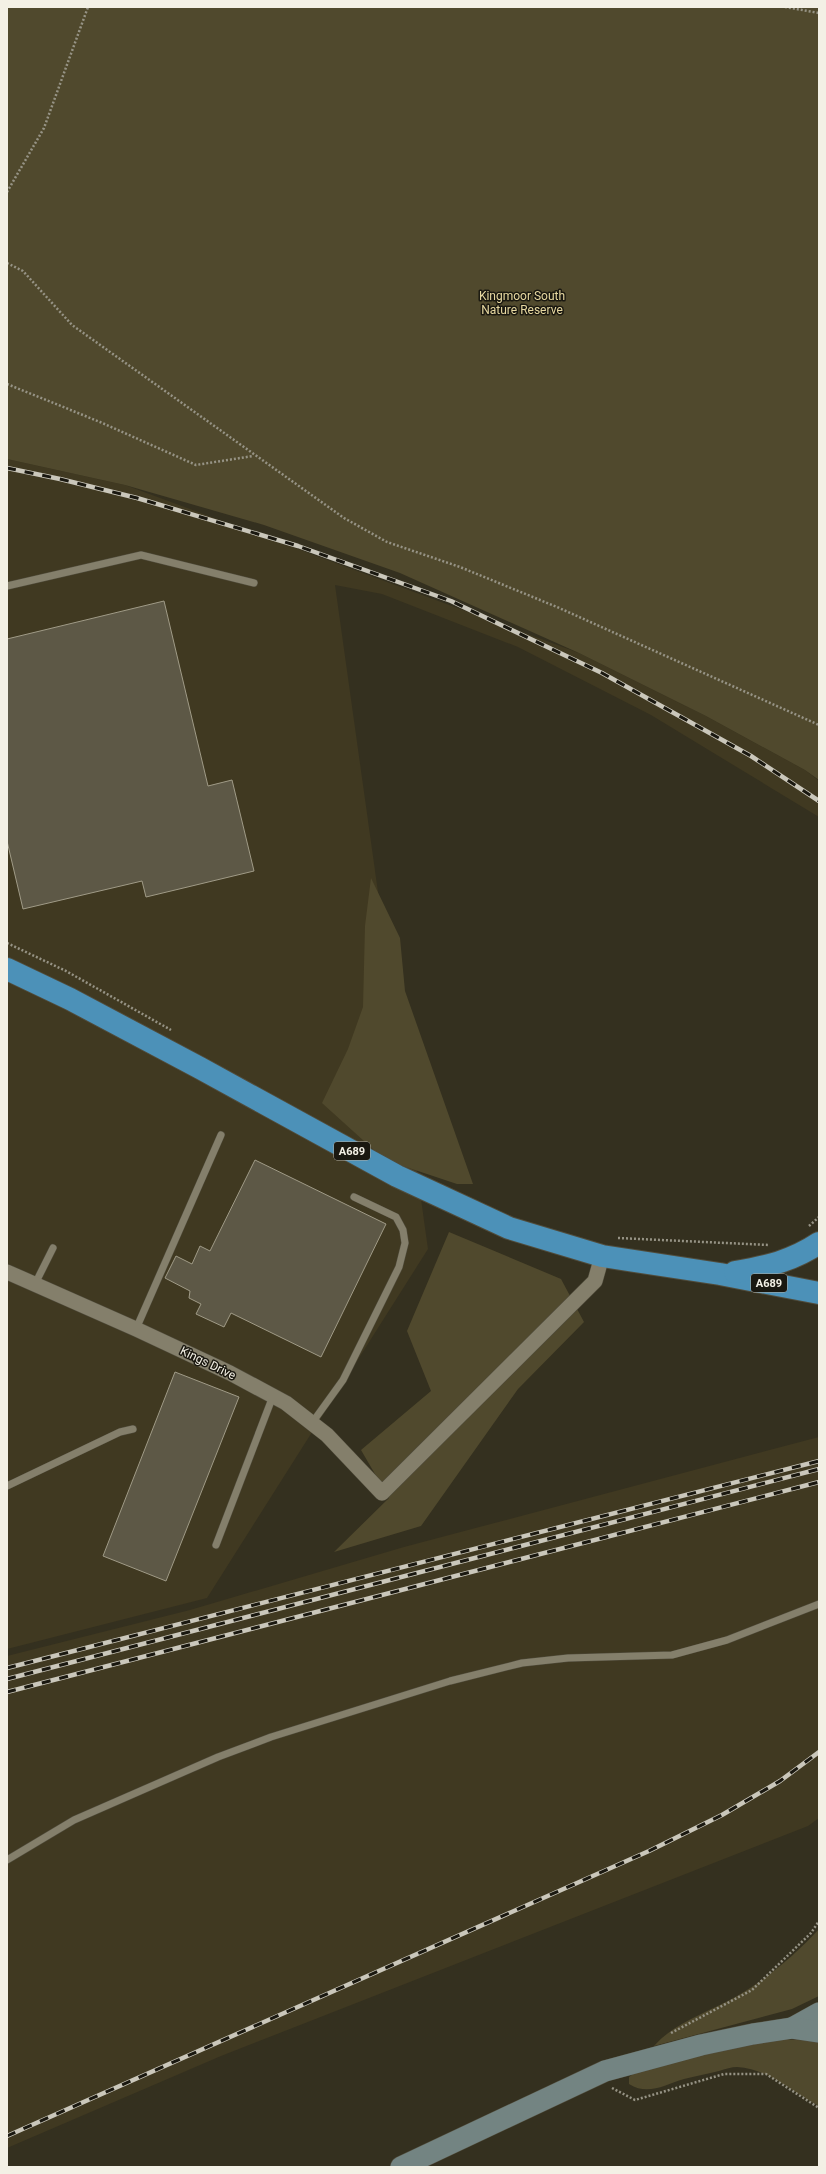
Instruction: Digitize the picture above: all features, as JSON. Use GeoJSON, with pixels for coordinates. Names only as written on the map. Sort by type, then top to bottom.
{"type":"FeatureCollection","features":[{"type":"Feature","properties":{"kind":"highway","name":"A689"},"geometry":{"type":"LineString","coordinates":[[7,969],[77,1002],[397,1176],[509,1228],[606,1247],[720,1274],[819,1293]]}},
{"type":"Feature","properties":{"kind":"highway","name":"A689"},"geometry":{"type":"LineString","coordinates":[[720,1274],[782,1263],[803,1254],[812,1236]]}},
{"type":"Feature","properties":{"kind":"street","name":"Kings Drive"},"geometry":{"type":"LineString","coordinates":[[7,1272],[136,1329],[273,1395],[286,1403],[327,1435],[382,1493],[595,1281],[606,1247]]}},
{"type":"Feature","properties":{"kind":"street"},"geometry":{"type":"LineString","coordinates":[[401,2167],[605,2071],[701,2045],[792,2028],[819,2013]]}},
{"type":"Feature","properties":{"kind":"street"},"geometry":{"type":"LineString","coordinates":[[792,2028],[819,2032]]}},
{"type":"Feature","properties":{"kind":"lane"},"geometry":{"type":"LineString","coordinates":[[7,586],[141,555],[254,583]]}},
{"type":"Feature","properties":{"kind":"lane"},"geometry":{"type":"LineString","coordinates":[[136,1329],[221,1135]]}},
{"type":"Feature","properties":{"kind":"lane"},"geometry":{"type":"LineString","coordinates":[[312,1423],[347,1373],[400,1267],[405,1243],[403,1230],[396,1217],[354,1198]]}},
{"type":"Feature","properties":{"kind":"lane"},"geometry":{"type":"LineString","coordinates":[[35,1284],[53,1248]]}},
{"type":"Feature","properties":{"kind":"lane"},"geometry":{"type":"LineString","coordinates":[[216,1545],[273,1395]]}},
{"type":"Feature","properties":{"kind":"lane"},"geometry":{"type":"LineString","coordinates":[[7,1486],[120,1432],[133,1429]]}},
{"type":"Feature","properties":{"kind":"lane"},"geometry":{"type":"LineString","coordinates":[[7,1860],[87,1814],[218,1758],[272,1737],[450,1681],[522,1663],[568,1658],[672,1655],[728,1640],[819,1604]]}},
{"type":"Feature","properties":{"kind":"path"},"geometry":{"type":"LineString","coordinates":[[7,192],[44,128],[88,7]]}},
{"type":"Feature","properties":{"kind":"path"},"geometry":{"type":"LineString","coordinates":[[785,7],[819,13]]}},
{"type":"Feature","properties":{"kind":"path"},"geometry":{"type":"LineString","coordinates":[[7,263],[23,271],[72,325],[254,456],[344,518],[387,542],[460,567],[557,607],[819,725]]}},
{"type":"Feature","properties":{"kind":"path"},"geometry":{"type":"LineString","coordinates":[[7,384],[100,422],[196,465],[254,456]]}},
{"type":"Feature","properties":{"kind":"path"},"geometry":{"type":"LineString","coordinates":[[7,943],[66,971],[172,1030]]}},
{"type":"Feature","properties":{"kind":"path"},"geometry":{"type":"LineString","coordinates":[[812,1236],[819,1217]]}},
{"type":"Feature","properties":{"kind":"path"},"geometry":{"type":"LineString","coordinates":[[606,1247],[769,1245],[773,1243]]}},
{"type":"Feature","properties":{"kind":"path"},"geometry":{"type":"LineString","coordinates":[[665,2038],[752,1990],[811,1933],[819,1922]]}},
{"type":"Feature","properties":{"kind":"path"},"geometry":{"type":"LineString","coordinates":[[605,2071],[612,2089],[635,2100],[724,2074],[766,2074],[819,2108]]}},
{"type":"Feature","properties":{"kind":"shaded area"},"geometry":{"type":"Polygon","coordinates":[[[7,459],[125,485],[579,653],[706,716],[805,770],[819,781],[819,817],[651,715],[518,647],[382,594],[335,585],[428,1249],[207,1598],[7,1649],[7,459]]]}},
{"type":"Feature","properties":{"kind":"shaded area"},"geometry":{"type":"Polygon","coordinates":[[[819,1437],[819,1818],[808,1826],[221,2056],[7,2148],[7,1656],[190,1610],[404,1547],[819,1437]]]}},
{"type":"Feature","properties":{"kind":"green space","name":"Kingmoor South Nature Reserve"},"geometry":{"type":"Polygon","coordinates":[[[7,7],[819,7],[819,780],[805,770],[706,716],[579,653],[400,573],[264,525],[125,485],[7,459],[7,7]]]}},
{"type":"Feature","properties":{"kind":"green space"},"geometry":{"type":"Polygon","coordinates":[[[371,878],[400,938],[405,991],[473,1184],[457,1184],[385,1160],[322,1103],[348,1049],[363,1007],[365,926],[371,878]]]}},
{"type":"Feature","properties":{"kind":"green space"},"geometry":{"type":"Polygon","coordinates":[[[449,1232],[561,1279],[584,1322],[518,1389],[421,1526],[334,1552],[389,1498],[361,1450],[431,1391],[407,1331],[449,1232]]]}},
{"type":"Feature","properties":{"kind":"green space"},"geometry":{"type":"Polygon","coordinates":[[[819,1929],[819,1996],[792,2009],[654,2046],[672,2030],[682,2024],[748,1990],[791,1957],[819,1929]]]}},
{"type":"Feature","properties":{"kind":"green space"},"geometry":{"type":"Polygon","coordinates":[[[776,2039],[819,2041],[819,2106],[780,2082],[760,2072],[737,2067],[684,2079],[656,2088],[643,2089],[629,2084],[629,2077],[642,2067],[776,2039]]]}},
{"type":"Feature","properties":{"kind":"building"},"geometry":{"type":"Polygon","coordinates":[[[164,601],[208,786],[232,780],[254,871],[146,897],[142,881],[23,909],[7,841],[7,639],[164,601]]]}},
{"type":"Feature","properties":{"kind":"building"},"geometry":{"type":"Polygon","coordinates":[[[255,1160],[386,1224],[321,1357],[231,1313],[224,1327],[196,1314],[201,1304],[189,1298],[190,1291],[165,1278],[176,1256],[192,1264],[200,1246],[210,1251],[255,1160]]]}},
{"type":"Feature","properties":{"kind":"building"},"geometry":{"type":"Polygon","coordinates":[[[175,1372],[239,1397],[166,1581],[103,1556],[175,1372]]]}},
{"type":"Feature","properties":{"kind":"railway"},"geometry":{"type":"LineString","coordinates":[[7,468],[137,498],[298,546],[451,601],[602,673],[751,756],[819,801]]}},
{"type":"Feature","properties":{"kind":"railway"},"geometry":{"type":"LineString","coordinates":[[7,1668],[819,1461]]}},
{"type":"Feature","properties":{"kind":"railway"},"geometry":{"type":"LineString","coordinates":[[7,1679],[819,1469]]}},
{"type":"Feature","properties":{"kind":"railway"},"geometry":{"type":"LineString","coordinates":[[7,1692],[819,1482]]}},
{"type":"Feature","properties":{"kind":"railway"},"geometry":{"type":"LineString","coordinates":[[7,2136],[649,1851],[722,1815],[780,1781],[819,1752]]}}]}
